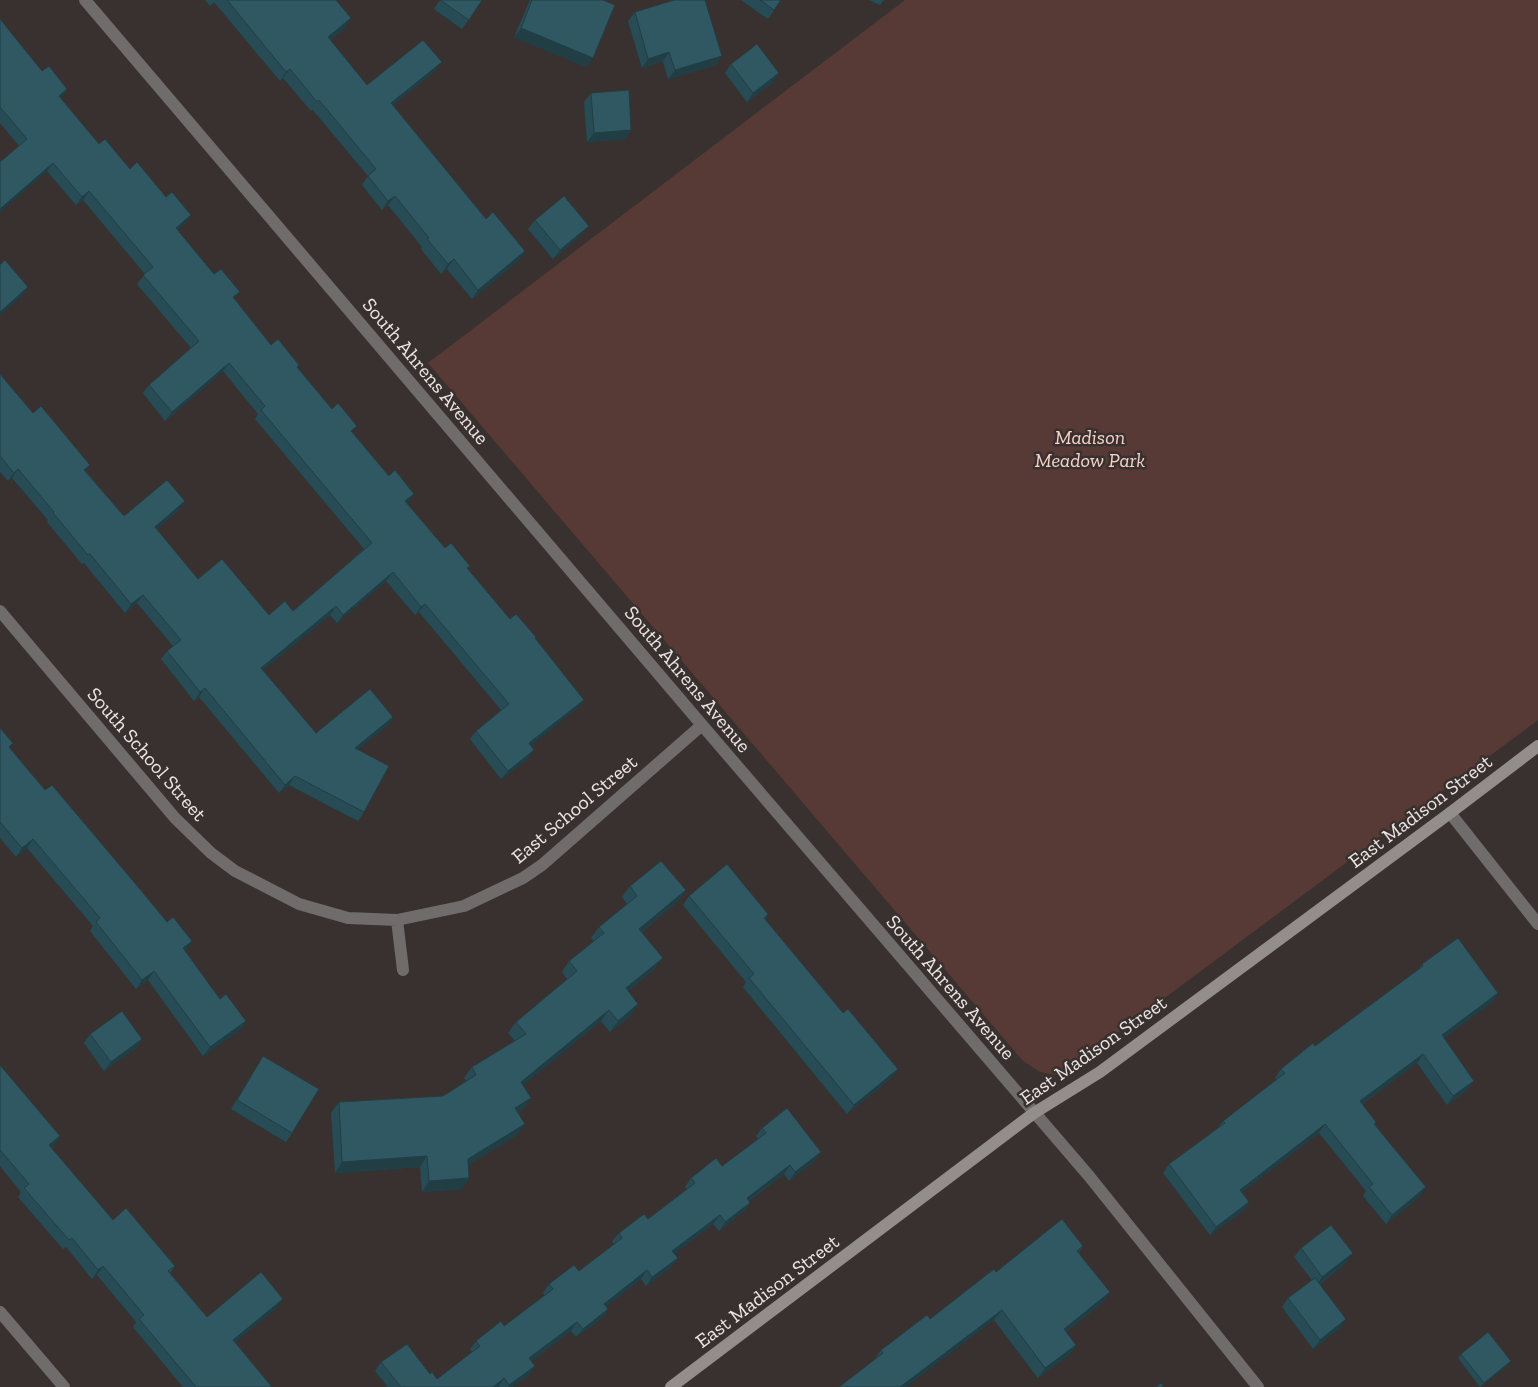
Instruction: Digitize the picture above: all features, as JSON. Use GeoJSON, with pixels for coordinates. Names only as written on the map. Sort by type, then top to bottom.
{"type":"FeatureCollection","features":[{"type":"Feature","properties":{"kind":"street","name":"South Ahrens Avenue"},"geometry":{"type":"LineString","coordinates":[[85,0],[1089,1176],[1258,1387]]}},
{"type":"Feature","properties":{"kind":"street","name":"South School Street"},"geometry":{"type":"LineString","coordinates":[[0,610],[175,818],[211,854],[235,871],[286,897]]}},
{"type":"Feature","properties":{"kind":"street","name":"East School Street"},"geometry":{"type":"LineString","coordinates":[[286,897],[300,904],[348,918],[397,920],[464,906],[523,878],[542,865],[702,725]]}},
{"type":"Feature","properties":{"kind":"street","name":"East Madison Street"},"geometry":{"type":"LineString","coordinates":[[671,1387],[1034,1113],[1100,1072],[1538,746]]}},
{"type":"Feature","properties":{"kind":"street"},"geometry":{"type":"LineString","coordinates":[[1450,813],[1538,924]]}},
{"type":"Feature","properties":{"kind":"street"},"geometry":{"type":"LineString","coordinates":[[397,920],[403,970]]}},
{"type":"Feature","properties":{"kind":"street"},"geometry":{"type":"LineString","coordinates":[[0,1312],[64,1387]]}},
{"type":"Feature","properties":{"kind":"green space","name":"Madison Meadow Park"},"geometry":{"type":"Polygon","coordinates":[[[905,0],[1538,0],[1538,720],[1076,1064],[1055,1075],[1040,1072],[1023,1061],[428,363],[905,0]]]}},
{"type":"Feature","properties":{"kind":"building"},"geometry":{"type":"Polygon","coordinates":[[[227,0],[336,0],[351,18],[328,37],[367,85],[423,40],[442,62],[391,103],[486,219],[493,212],[525,251],[478,290],[454,259],[448,264],[395,196],[388,201],[368,176],[376,169],[319,100],[317,102],[290,69],[286,72],[227,0]]]}},
{"type":"Feature","properties":{"kind":"building"},"geometry":{"type":"Polygon","coordinates":[[[440,0],[482,0],[469,20],[440,0]]]}},
{"type":"Feature","properties":{"kind":"building"},"geometry":{"type":"Polygon","coordinates":[[[532,0],[603,0],[615,5],[593,58],[521,28],[532,0]]]}},
{"type":"Feature","properties":{"kind":"building"},"geometry":{"type":"Polygon","coordinates":[[[674,0],[705,0],[722,56],[675,70],[669,52],[648,59],[635,12],[674,0]]]}},
{"type":"Feature","properties":{"kind":"building"},"geometry":{"type":"Polygon","coordinates":[[[760,0],[781,0],[774,10],[760,0]]]}},
{"type":"Feature","properties":{"kind":"building"},"geometry":{"type":"Polygon","coordinates":[[[0,19],[42,71],[49,66],[67,89],[59,96],[99,144],[105,139],[130,169],[137,162],[166,197],[172,192],[191,215],[176,228],[214,274],[221,269],[240,292],[233,297],[271,345],[278,339],[299,365],[297,367],[332,409],[338,403],[357,426],[351,431],[389,476],[395,470],[414,494],[405,501],[445,548],[451,543],[470,566],[467,568],[510,619],[516,614],[584,700],[529,743],[534,750],[508,771],[476,731],[509,704],[425,604],[421,607],[393,572],[343,615],[336,606],[261,668],[316,733],[370,689],[393,717],[355,748],[389,766],[364,812],[295,776],[285,785],[205,688],[200,692],[167,651],[181,640],[143,595],[131,604],[90,554],[88,555],[18,469],[14,473],[0,456],[0,374],[33,413],[41,406],[90,465],[84,470],[124,516],[167,480],[185,501],[155,527],[198,579],[222,559],[269,615],[285,601],[293,611],[372,543],[261,410],[265,406],[229,363],[172,412],[149,385],[199,341],[143,275],[153,267],[89,191],[82,197],[53,163],[0,209],[0,162],[27,139],[0,107],[0,19]]]}},
{"type":"Feature","properties":{"kind":"building"},"geometry":{"type":"Polygon","coordinates":[[[757,44],[779,73],[753,93],[731,64],[757,44]]]}},
{"type":"Feature","properties":{"kind":"building"},"geometry":{"type":"Polygon","coordinates":[[[629,90],[631,130],[594,133],[591,93],[629,90]]]}},
{"type":"Feature","properties":{"kind":"building"},"geometry":{"type":"Polygon","coordinates":[[[564,196],[589,226],[560,250],[535,220],[564,196]]]}},
{"type":"Feature","properties":{"kind":"building"},"geometry":{"type":"Polygon","coordinates":[[[5,260],[28,287],[0,312],[0,265],[5,260]]]}},
{"type":"Feature","properties":{"kind":"building"},"geometry":{"type":"Polygon","coordinates":[[[0,728],[13,743],[9,747],[45,790],[52,785],[167,922],[173,917],[192,941],[183,948],[220,999],[226,994],[246,1021],[210,1047],[154,971],[142,980],[96,922],[100,918],[33,839],[22,848],[0,822],[0,728]]]}},
{"type":"Feature","properties":{"kind":"building"},"geometry":{"type":"Polygon","coordinates":[[[661,861],[686,890],[639,929],[663,958],[626,988],[638,1004],[618,1021],[609,1010],[521,1082],[531,1098],[515,1108],[525,1124],[468,1159],[469,1178],[429,1181],[427,1156],[342,1162],[339,1102],[443,1096],[476,1075],[472,1067],[526,1034],[516,1022],[577,971],[569,961],[604,933],[599,927],[637,896],[630,886],[661,861]]]}},
{"type":"Feature","properties":{"kind":"building"},"geometry":{"type":"Polygon","coordinates":[[[727,864],[768,914],[764,918],[843,1013],[848,1009],[898,1069],[854,1105],[749,978],[754,974],[689,896],[727,864]]]}},
{"type":"Feature","properties":{"kind":"building"},"geometry":{"type":"Polygon","coordinates":[[[1458,938],[1498,993],[1442,1035],[1474,1081],[1453,1096],[1423,1054],[1360,1101],[1376,1122],[1374,1124],[1426,1187],[1392,1215],[1369,1187],[1373,1184],[1325,1124],[1240,1190],[1249,1202],[1216,1227],[1169,1164],[1225,1123],[1223,1121],[1285,1073],[1281,1069],[1313,1043],[1315,1046],[1458,938]]]}},
{"type":"Feature","properties":{"kind":"building"},"geometry":{"type":"Polygon","coordinates":[[[122,1011],[142,1039],[111,1062],[90,1034],[122,1011]]]}},
{"type":"Feature","properties":{"kind":"building"},"geometry":{"type":"Polygon","coordinates":[[[263,1056],[319,1089],[292,1133],[237,1100],[263,1056]]]}},
{"type":"Feature","properties":{"kind":"building"},"geometry":{"type":"Polygon","coordinates":[[[0,1065],[60,1136],[49,1145],[113,1220],[126,1208],[175,1266],[168,1271],[207,1317],[261,1272],[283,1299],[233,1340],[272,1387],[196,1387],[139,1319],[144,1315],[103,1266],[98,1270],[72,1238],[69,1240],[24,1188],[29,1184],[0,1150],[0,1065]]]}},
{"type":"Feature","properties":{"kind":"building"},"geometry":{"type":"Polygon","coordinates":[[[787,1108],[821,1152],[795,1172],[790,1165],[747,1198],[750,1203],[725,1222],[720,1215],[672,1251],[678,1258],[652,1277],[647,1270],[604,1304],[608,1309],[583,1329],[577,1322],[529,1358],[535,1366],[509,1385],[504,1378],[493,1387],[401,1387],[381,1362],[407,1344],[430,1374],[432,1372],[437,1379],[480,1346],[476,1341],[501,1321],[504,1326],[553,1289],[549,1284],[574,1265],[579,1271],[622,1238],[619,1233],[644,1214],[648,1219],[695,1183],[691,1178],[716,1158],[722,1166],[766,1133],[762,1128],[787,1108]]]}},
{"type":"Feature","properties":{"kind":"building"},"geometry":{"type":"Polygon","coordinates":[[[1062,1219],[1083,1246],[1077,1251],[1110,1292],[1064,1329],[1076,1345],[1045,1368],[1002,1310],[900,1387],[839,1387],[883,1353],[881,1350],[927,1315],[930,1319],[994,1269],[996,1272],[1062,1219]]]}},
{"type":"Feature","properties":{"kind":"building"},"geometry":{"type":"Polygon","coordinates":[[[1331,1225],[1353,1253],[1322,1277],[1301,1248],[1331,1225]]]}},
{"type":"Feature","properties":{"kind":"building"},"geometry":{"type":"Polygon","coordinates":[[[1315,1278],[1346,1319],[1320,1340],[1288,1298],[1315,1278]]]}},
{"type":"Feature","properties":{"kind":"building"},"geometry":{"type":"Polygon","coordinates":[[[1488,1332],[1511,1361],[1484,1383],[1461,1354],[1488,1332]]]}},
{"type":"Feature","properties":{"kind":"building"},"geometry":{"type":"Polygon","coordinates":[[[1161,1383],[1164,1387],[1156,1387],[1161,1383]]]}}]}
